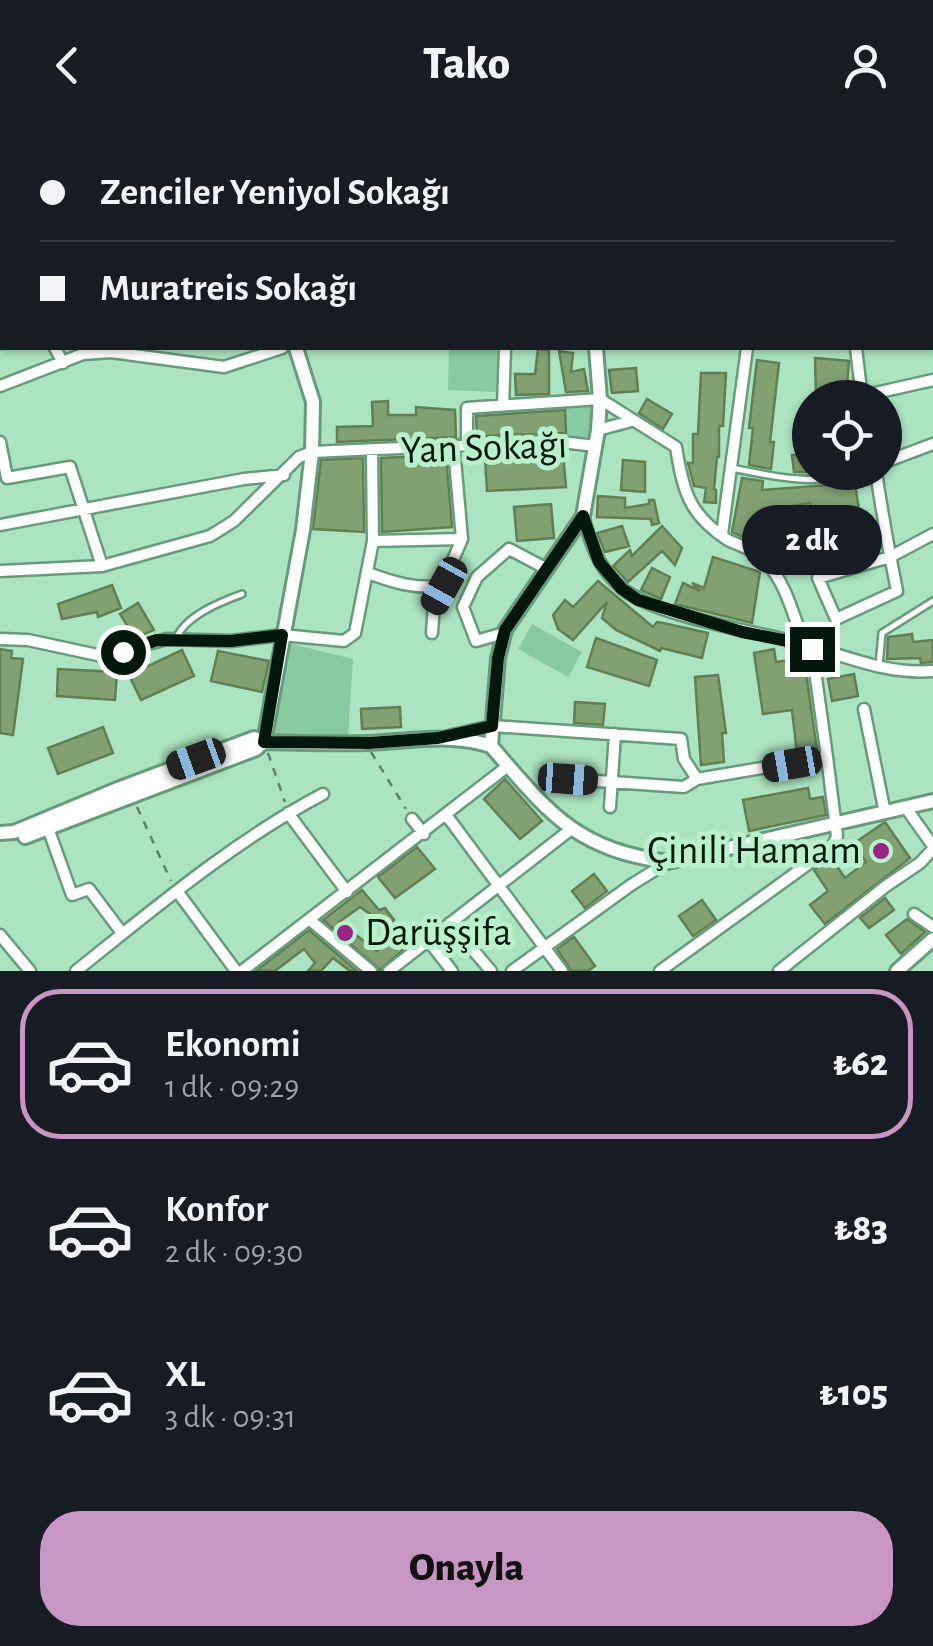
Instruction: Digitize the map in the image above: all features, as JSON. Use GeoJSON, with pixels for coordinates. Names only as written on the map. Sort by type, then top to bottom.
{"type":"FeatureCollection","features":[{"type":"Feature","properties":{"kind":"street"},"geometry":{"type":"LineString","coordinates":[[56,350],[64,363]]}},
{"type":"Feature","properties":{"kind":"street"},"geometry":{"type":"LineString","coordinates":[[0,386],[84,354],[112,350],[224,367],[276,350]]}},
{"type":"Feature","properties":{"kind":"street"},"geometry":{"type":"LineString","coordinates":[[0,833],[14,832],[256,749],[264,742],[303,530],[312,452],[312,402],[297,350]]}},
{"type":"Feature","properties":{"kind":"street"},"geometry":{"type":"LineString","coordinates":[[503,406],[505,350]]}},
{"type":"Feature","properties":{"kind":"street"},"geometry":{"type":"LineString","coordinates":[[491,746],[498,658],[504,633],[583,516],[598,430],[596,350]]}},
{"type":"Feature","properties":{"kind":"street"},"geometry":{"type":"LineString","coordinates":[[722,534],[747,350]]}},
{"type":"Feature","properties":{"kind":"street"},"geometry":{"type":"LineString","coordinates":[[856,350],[860,380]]}},
{"type":"Feature","properties":{"kind":"street"},"geometry":{"type":"LineString","coordinates":[[902,387],[933,380]]}},
{"type":"Feature","properties":{"kind":"street"},"geometry":{"type":"LineString","coordinates":[[467,446],[467,408],[600,400],[676,448],[682,482],[696,515],[766,561],[808,647],[836,824],[834,846],[660,971]]}},
{"type":"Feature","properties":{"kind":"street"},"geometry":{"type":"LineString","coordinates":[[598,430],[631,421]]}},
{"type":"Feature","properties":{"kind":"street","name":"Yan Sokağı"},"geometry":{"type":"LineString","coordinates":[[312,452],[552,441],[596,446]]}},
{"type":"Feature","properties":{"kind":"street"},"geometry":{"type":"LineString","coordinates":[[0,442],[7,478],[70,466],[102,566]]}},
{"type":"Feature","properties":{"kind":"street"},"geometry":{"type":"LineString","coordinates":[[902,456],[933,444]]}},
{"type":"Feature","properties":{"kind":"street"},"geometry":{"type":"LineString","coordinates":[[432,633],[434,604],[462,539],[454,448]]}},
{"type":"Feature","properties":{"kind":"street","name":"Yan Sokağı"},"geometry":{"type":"LineString","coordinates":[[282,635],[344,641],[355,634],[373,540],[372,451]]}},
{"type":"Feature","properties":{"kind":"street"},"geometry":{"type":"LineString","coordinates":[[0,571],[102,566],[210,536],[234,521],[299,457],[312,452]]}},
{"type":"Feature","properties":{"kind":"street"},"geometry":{"type":"LineString","coordinates":[[0,525],[284,475]]}},
{"type":"Feature","properties":{"kind":"street"},"geometry":{"type":"LineString","coordinates":[[879,490],[890,557],[896,592],[836,619],[818,578],[890,557],[933,534]]}},
{"type":"Feature","properties":{"kind":"street"},"geometry":{"type":"LineString","coordinates":[[583,516],[599,562],[622,589],[638,600],[879,668],[933,671]]}},
{"type":"Feature","properties":{"kind":"street"},"geometry":{"type":"LineString","coordinates":[[373,540],[462,539]]}},
{"type":"Feature","properties":{"kind":"street"},"geometry":{"type":"LineString","coordinates":[[504,633],[476,641],[463,607],[476,578],[510,549],[547,569]]}},
{"type":"Feature","properties":{"kind":"street"},"geometry":{"type":"LineString","coordinates":[[368,573],[399,585],[444,586]]}},
{"type":"Feature","properties":{"kind":"street"},"geometry":{"type":"LineString","coordinates":[[0,639],[28,640],[102,656],[157,640],[231,641],[282,635]]}},
{"type":"Feature","properties":{"kind":"street"},"geometry":{"type":"LineString","coordinates":[[864,709],[885,812]]}},
{"type":"Feature","properties":{"kind":"street"},"geometry":{"type":"LineString","coordinates":[[264,742],[369,743],[438,738],[492,726],[681,739],[684,759],[697,780]]}},
{"type":"Feature","properties":{"kind":"street"},"geometry":{"type":"LineString","coordinates":[[610,807],[615,734]]}},
{"type":"Feature","properties":{"kind":"street"},"geometry":{"type":"LineString","coordinates":[[438,738],[491,746],[570,830],[626,856],[668,862],[933,801]]}},
{"type":"Feature","properties":{"kind":"street"},"geometry":{"type":"LineString","coordinates":[[568,779],[684,787],[697,780],[827,758]]}},
{"type":"Feature","properties":{"kind":"street"},"geometry":{"type":"LineString","coordinates":[[177,891],[239,971],[424,834],[508,766]]}},
{"type":"Feature","properties":{"kind":"street"},"geometry":{"type":"LineString","coordinates":[[0,841],[48,828],[131,790]]}},
{"type":"Feature","properties":{"kind":"street"},"geometry":{"type":"LineString","coordinates":[[76,971],[177,891],[288,813],[323,794]]}},
{"type":"Feature","properties":{"kind":"street"},"geometry":{"type":"LineString","coordinates":[[779,971],[886,886],[920,864],[933,848],[906,808]]}},
{"type":"Feature","properties":{"kind":"street"},"geometry":{"type":"LineString","coordinates":[[288,813],[347,892]]}},
{"type":"Feature","properties":{"kind":"street"},"geometry":{"type":"LineString","coordinates":[[447,816],[562,971]]}},
{"type":"Feature","properties":{"kind":"street"},"geometry":{"type":"LineString","coordinates":[[412,818],[424,834]]}},
{"type":"Feature","properties":{"kind":"street"},"geometry":{"type":"LineString","coordinates":[[48,828],[72,896],[89,889],[122,934]]}},
{"type":"Feature","properties":{"kind":"street"},"geometry":{"type":"LineString","coordinates":[[389,971],[570,830]]}},
{"type":"Feature","properties":{"kind":"street"},"geometry":{"type":"LineString","coordinates":[[512,971],[668,862]]}},
{"type":"Feature","properties":{"kind":"street"},"geometry":{"type":"LineString","coordinates":[[914,914],[933,926]]}},
{"type":"Feature","properties":{"kind":"street"},"geometry":{"type":"LineString","coordinates":[[310,920],[370,971]]}},
{"type":"Feature","properties":{"kind":"street"},"geometry":{"type":"LineString","coordinates":[[450,923],[490,971]]}},
{"type":"Feature","properties":{"kind":"street"},"geometry":{"type":"LineString","coordinates":[[0,935],[30,971]]}},
{"type":"Feature","properties":{"kind":"street"},"geometry":{"type":"LineString","coordinates":[[428,940],[452,971]]}},
{"type":"Feature","properties":{"kind":"street"},"geometry":{"type":"LineString","coordinates":[[897,971],[933,940]]}},
{"type":"Feature","properties":{"kind":"lane"},"geometry":{"type":"LineString","coordinates":[[732,468],[792,477]]}},
{"type":"Feature","properties":{"kind":"lane"},"geometry":{"type":"LineString","coordinates":[[176,639],[184,626],[242,594]]}},
{"type":"Feature","properties":{"kind":"lane"},"geometry":{"type":"LineString","coordinates":[[879,668],[882,633],[933,601]]}},
{"type":"Feature","properties":{"kind":"path"},"geometry":{"type":"LineString","coordinates":[[264,742],[288,813]]}},
{"type":"Feature","properties":{"kind":"path"},"geometry":{"type":"LineString","coordinates":[[369,743],[394,793],[412,818]]}},
{"type":"Feature","properties":{"kind":"path"},"geometry":{"type":"LineString","coordinates":[[131,790],[158,857],[177,891]]}},
{"type":"Feature","properties":{"kind":"green space"},"geometry":{"type":"Polygon","coordinates":[[[449,350],[498,350],[496,392],[448,390],[449,350]]]}},
{"type":"Feature","properties":{"kind":"green space"},"geometry":{"type":"Polygon","coordinates":[[[588,405],[589,437],[567,437],[565,406],[588,405]]]}},
{"type":"Feature","properties":{"kind":"green space"},"geometry":{"type":"Polygon","coordinates":[[[532,624],[582,652],[568,677],[518,649],[532,624]]]}},
{"type":"Feature","properties":{"kind":"green space"},"geometry":{"type":"Polygon","coordinates":[[[288,643],[353,659],[348,739],[268,735],[288,643]]]}},
{"type":"Feature","properties":{"kind":"building"},"geometry":{"type":"Polygon","coordinates":[[[538,350],[549,350],[549,394],[516,395],[515,374],[535,374],[538,350]]]}},
{"type":"Feature","properties":{"kind":"building"},"geometry":{"type":"Polygon","coordinates":[[[559,351],[573,353],[571,372],[584,369],[588,391],[566,392],[559,351]]]}},
{"type":"Feature","properties":{"kind":"building"},"geometry":{"type":"Polygon","coordinates":[[[815,358],[849,361],[847,380],[816,380],[815,358]]]}},
{"type":"Feature","properties":{"kind":"building"},"geometry":{"type":"Polygon","coordinates":[[[757,360],[779,363],[770,442],[774,442],[771,469],[749,465],[757,360]]]}},
{"type":"Feature","properties":{"kind":"building"},"geometry":{"type":"Polygon","coordinates":[[[636,368],[638,391],[612,393],[609,370],[636,368]]]}},
{"type":"Feature","properties":{"kind":"building"},"geometry":{"type":"Polygon","coordinates":[[[701,373],[726,373],[714,489],[716,503],[704,502],[706,488],[694,486],[688,463],[693,463],[693,434],[698,434],[701,373]]]}},
{"type":"Feature","properties":{"kind":"building"},"geometry":{"type":"Polygon","coordinates":[[[647,399],[672,414],[663,429],[639,413],[647,399]]]}},
{"type":"Feature","properties":{"kind":"building"},"geometry":{"type":"Polygon","coordinates":[[[388,401],[388,415],[416,415],[416,407],[455,410],[456,437],[337,442],[337,427],[373,426],[372,402],[388,401]]]}},
{"type":"Feature","properties":{"kind":"building"},"geometry":{"type":"Polygon","coordinates":[[[565,410],[566,433],[477,436],[476,416],[565,410]]]}},
{"type":"Feature","properties":{"kind":"building"},"geometry":{"type":"Polygon","coordinates":[[[563,454],[566,487],[487,491],[485,458],[563,454]]]}},
{"type":"Feature","properties":{"kind":"building"},"geometry":{"type":"Polygon","coordinates":[[[446,455],[452,527],[382,532],[381,458],[446,455]]]}},
{"type":"Feature","properties":{"kind":"building"},"geometry":{"type":"Polygon","coordinates":[[[363,458],[364,532],[313,529],[321,460],[363,458]]]}},
{"type":"Feature","properties":{"kind":"building"},"geometry":{"type":"Polygon","coordinates":[[[623,460],[645,462],[645,492],[621,490],[623,460]]]}},
{"type":"Feature","properties":{"kind":"building"},"geometry":{"type":"Polygon","coordinates":[[[742,478],[763,481],[762,490],[856,490],[859,510],[812,516],[810,503],[792,506],[793,545],[799,544],[801,564],[780,565],[772,552],[764,548],[764,542],[732,532],[742,478]]]}},
{"type":"Feature","properties":{"kind":"building"},"geometry":{"type":"Polygon","coordinates":[[[598,496],[625,498],[625,508],[654,500],[659,523],[652,525],[651,519],[597,517],[598,496]]]}},
{"type":"Feature","properties":{"kind":"building"},"geometry":{"type":"Polygon","coordinates":[[[551,504],[554,538],[517,541],[514,507],[551,504]]]}},
{"type":"Feature","properties":{"kind":"building"},"geometry":{"type":"Polygon","coordinates":[[[622,526],[629,546],[605,552],[597,533],[622,526]]]}},
{"type":"Feature","properties":{"kind":"building"},"geometry":{"type":"Polygon","coordinates":[[[662,526],[682,548],[675,565],[662,551],[628,582],[613,566],[630,550],[632,556],[662,526]]]}},
{"type":"Feature","properties":{"kind":"building"},"geometry":{"type":"Polygon","coordinates":[[[713,557],[760,572],[752,623],[675,604],[683,583],[700,591],[692,583],[704,588],[713,557]]]}},
{"type":"Feature","properties":{"kind":"building"},"geometry":{"type":"Polygon","coordinates":[[[652,568],[670,577],[661,599],[641,590],[652,568]]]}},
{"type":"Feature","properties":{"kind":"building"},"geometry":{"type":"Polygon","coordinates":[[[598,581],[653,627],[657,622],[708,633],[702,658],[661,648],[660,651],[616,630],[602,618],[607,602],[573,640],[558,629],[553,615],[565,600],[573,607],[598,581]]]}},
{"type":"Feature","properties":{"kind":"building"},"geometry":{"type":"Polygon","coordinates":[[[112,585],[121,608],[98,617],[97,612],[62,619],[58,604],[112,585]]]}},
{"type":"Feature","properties":{"kind":"building"},"geometry":{"type":"Polygon","coordinates":[[[138,603],[154,630],[135,638],[120,614],[138,603]]]}},
{"type":"Feature","properties":{"kind":"building"},"geometry":{"type":"Polygon","coordinates":[[[912,634],[913,642],[933,640],[933,662],[921,663],[920,658],[887,659],[888,637],[912,634]]]}},
{"type":"Feature","properties":{"kind":"building"},"geometry":{"type":"Polygon","coordinates":[[[596,638],[657,660],[649,686],[587,667],[596,638]]]}},
{"type":"Feature","properties":{"kind":"building"},"geometry":{"type":"Polygon","coordinates":[[[0,649],[12,651],[11,658],[23,659],[13,735],[0,733],[0,649]]]}},
{"type":"Feature","properties":{"kind":"building"},"geometry":{"type":"Polygon","coordinates":[[[774,649],[776,662],[804,658],[817,750],[797,753],[792,710],[763,714],[754,653],[774,649]]]}},
{"type":"Feature","properties":{"kind":"building"},"geometry":{"type":"Polygon","coordinates":[[[182,650],[194,676],[141,700],[129,675],[182,650]]]}},
{"type":"Feature","properties":{"kind":"building"},"geometry":{"type":"Polygon","coordinates":[[[218,651],[269,661],[262,692],[211,681],[218,651]]]}},
{"type":"Feature","properties":{"kind":"building"},"geometry":{"type":"Polygon","coordinates":[[[58,669],[117,672],[115,700],[57,696],[58,669]]]}},
{"type":"Feature","properties":{"kind":"building"},"geometry":{"type":"Polygon","coordinates":[[[854,674],[858,696],[832,701],[828,679],[854,674]]]}},
{"type":"Feature","properties":{"kind":"building"},"geometry":{"type":"Polygon","coordinates":[[[718,675],[726,733],[722,733],[724,762],[701,765],[695,677],[718,675]]]}},
{"type":"Feature","properties":{"kind":"building"},"geometry":{"type":"Polygon","coordinates":[[[575,702],[605,704],[603,725],[574,723],[575,702]]]}},
{"type":"Feature","properties":{"kind":"building"},"geometry":{"type":"Polygon","coordinates":[[[400,707],[401,727],[362,729],[361,709],[400,707]]]}},
{"type":"Feature","properties":{"kind":"building"},"geometry":{"type":"Polygon","coordinates":[[[103,727],[113,753],[58,774],[48,748],[103,727]]]}},
{"type":"Feature","properties":{"kind":"building"},"geometry":{"type":"Polygon","coordinates":[[[505,779],[542,821],[520,839],[484,799],[505,779]]]}},
{"type":"Feature","properties":{"kind":"building"},"geometry":{"type":"Polygon","coordinates":[[[808,788],[810,799],[823,797],[826,815],[749,831],[743,800],[808,788]]]}},
{"type":"Feature","properties":{"kind":"building"},"geometry":{"type":"Polygon","coordinates":[[[885,822],[910,858],[825,924],[810,905],[828,891],[814,870],[831,858],[845,878],[866,862],[853,844],[885,822]]]}},
{"type":"Feature","properties":{"kind":"building"},"geometry":{"type":"Polygon","coordinates":[[[417,847],[435,869],[395,898],[378,877],[417,847]]]}},
{"type":"Feature","properties":{"kind":"building"},"geometry":{"type":"Polygon","coordinates":[[[594,874],[607,891],[585,908],[572,891],[594,874]]]}},
{"type":"Feature","properties":{"kind":"building","name":"Darüşşifa"},"geometry":{"type":"Polygon","coordinates":[[[362,890],[379,910],[385,908],[394,920],[390,924],[409,945],[380,970],[323,920],[362,890]],[[360,907],[339,922],[377,951],[391,941],[373,916],[360,907]]]}},
{"type":"Feature","properties":{"kind":"building"},"geometry":{"type":"Polygon","coordinates":[[[885,898],[894,910],[869,928],[860,918],[885,898]]]}},
{"type":"Feature","properties":{"kind":"building"},"geometry":{"type":"Polygon","coordinates":[[[702,900],[716,920],[693,936],[679,916],[702,900]]]}},
{"type":"Feature","properties":{"kind":"building"},"geometry":{"type":"Polygon","coordinates":[[[907,919],[925,932],[901,954],[886,935],[907,919]]]}},
{"type":"Feature","properties":{"kind":"building"},"geometry":{"type":"Polygon","coordinates":[[[309,930],[357,971],[350,971],[333,958],[321,971],[308,971],[315,963],[304,949],[275,971],[256,971],[309,930]]]}},
{"type":"Feature","properties":{"kind":"building"},"geometry":{"type":"Polygon","coordinates":[[[574,937],[595,966],[588,971],[571,971],[557,949],[574,937]]]}},
{"type":"Feature","properties":{"kind":"place","name":"Çinili Hamam"},"geometry":{"type":"Point","coordinates":[881,851]}},
{"type":"Feature","properties":{"kind":"place","name":"Darüşşifa"},"geometry":{"type":"Point","coordinates":[345,933]}},
{"type":"Feature","properties":{"kind":"route"},"geometry":{"type":"LineString","coordinates":[[123,652],[157,640],[231,641],[282,635],[264,742],[369,743],[438,738],[492,726],[498,658],[505,630],[583,516],[599,562],[622,589],[638,600],[812,649]]}}]}
